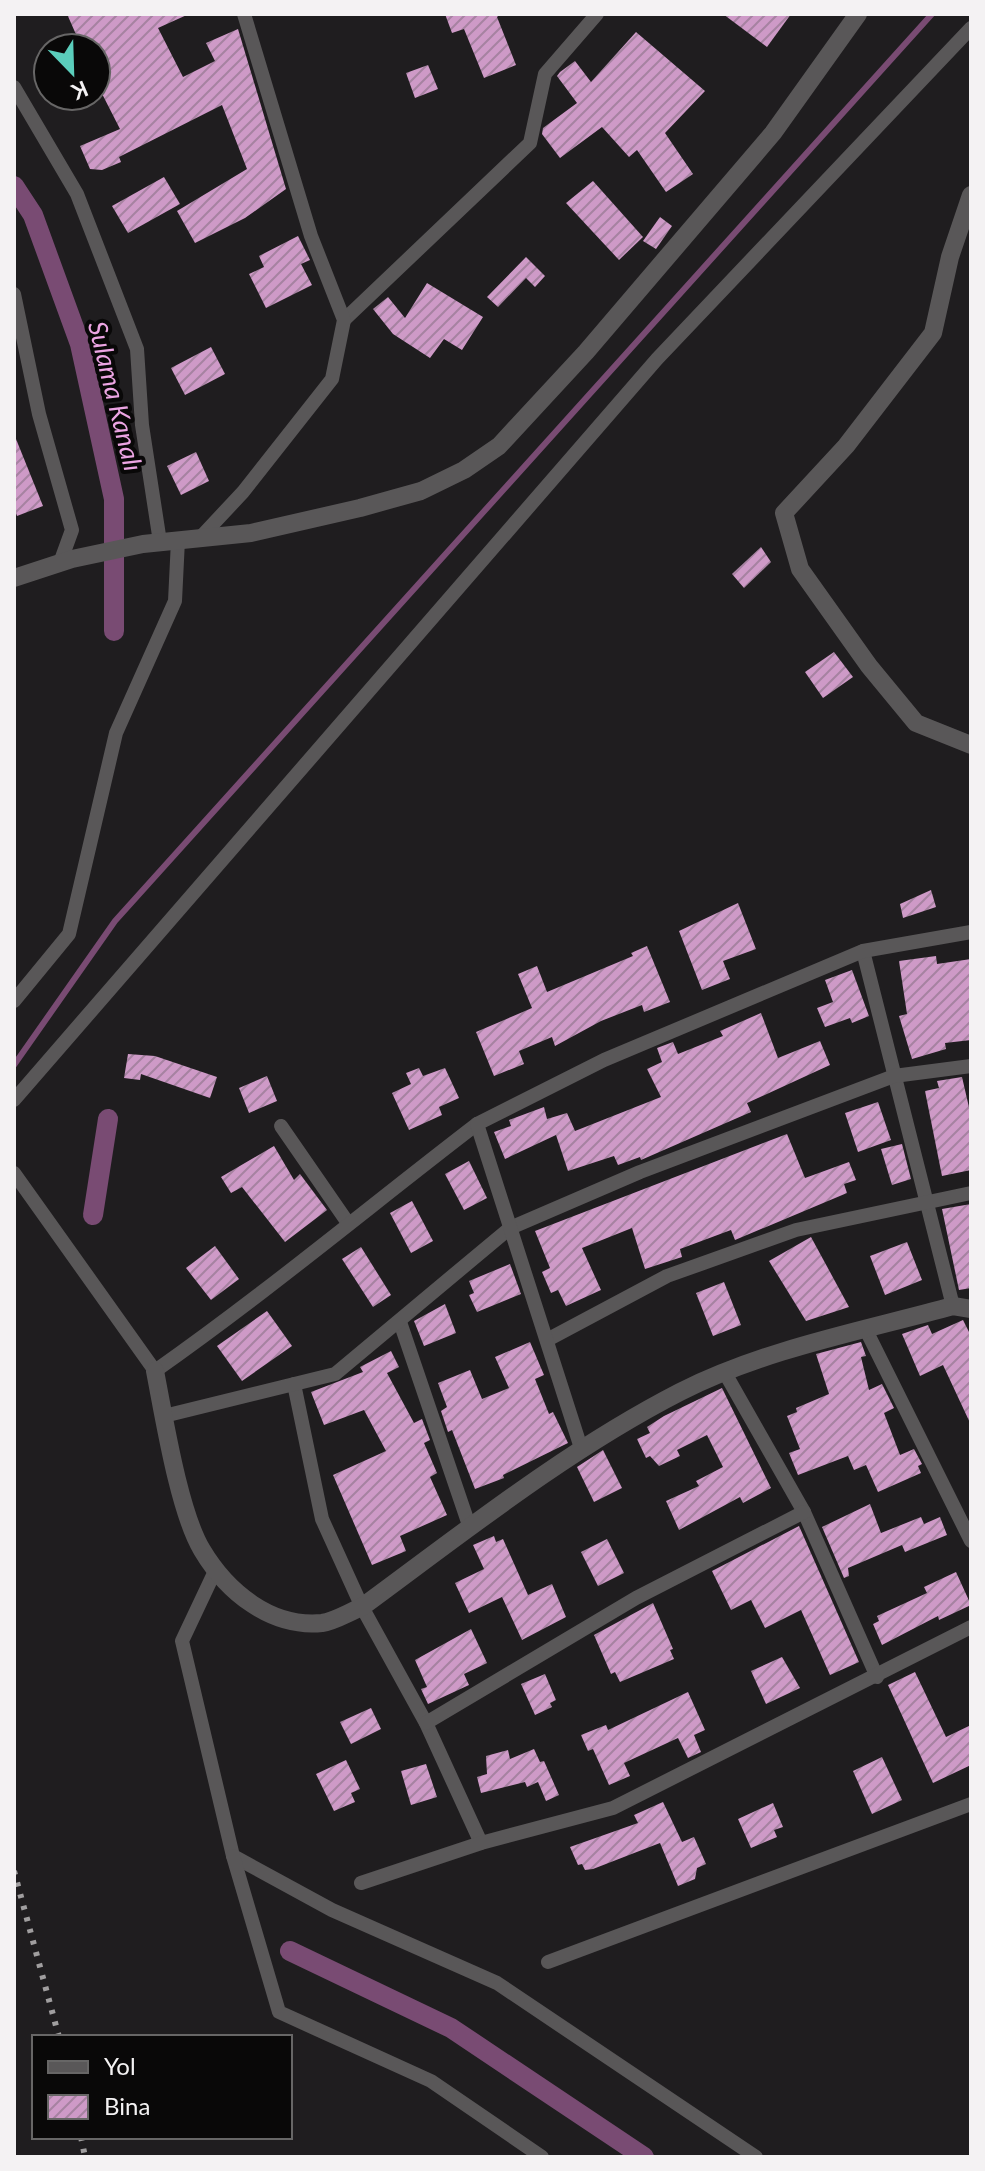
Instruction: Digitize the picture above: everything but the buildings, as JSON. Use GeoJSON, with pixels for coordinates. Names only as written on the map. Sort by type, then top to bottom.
{"type":"FeatureCollection","features":[{"type":"Feature","properties":{"kind":"street"},"geometry":{"type":"LineString","coordinates":[[200,538],[243,492],[332,379],[344,320],[311,236],[244,14]]}},
{"type":"Feature","properties":{"kind":"street"},"geometry":{"type":"LineString","coordinates":[[344,320],[530,143],[545,74],[597,14]]}},
{"type":"Feature","properties":{"kind":"street"},"geometry":{"type":"LineString","coordinates":[[14,578],[66,561],[160,542],[251,533],[421,491],[464,470],[499,446],[586,352],[773,133],[858,14]]}},
{"type":"Feature","properties":{"kind":"street"},"geometry":{"type":"LineString","coordinates":[[14,1100],[657,359],[971,28]]}},
{"type":"Feature","properties":{"kind":"street"},"geometry":{"type":"LineString","coordinates":[[14,87],[77,194],[137,349],[142,425],[160,542],[175,601],[116,733],[69,934],[14,1001]]}},
{"type":"Feature","properties":{"kind":"street"},"geometry":{"type":"LineString","coordinates":[[971,195],[950,257],[933,333],[846,446],[784,513],[800,569],[869,666],[916,723],[971,745]]}},
{"type":"Feature","properties":{"kind":"street"},"geometry":{"type":"LineString","coordinates":[[14,294],[39,414],[72,530],[66,561]]}},
{"type":"Feature","properties":{"kind":"street"},"geometry":{"type":"LineString","coordinates":[[155,1371],[241,1311],[348,1223],[477,1124],[604,1060],[863,951],[971,932]]}},
{"type":"Feature","properties":{"kind":"street"},"geometry":{"type":"LineString","coordinates":[[14,1173],[155,1371],[185,1505],[200,1548],[250,1604],[287,1622],[324,1623],[362,1607],[582,1451],[680,1392],[796,1347],[962,1307],[924,1203],[863,951]]}},
{"type":"Feature","properties":{"kind":"street"},"geometry":{"type":"LineString","coordinates":[[164,1416],[335,1374],[510,1228],[640,1172],[894,1076],[971,1066]]}},
{"type":"Feature","properties":{"kind":"street"},"geometry":{"type":"LineString","coordinates":[[477,1124],[582,1451]]}},
{"type":"Feature","properties":{"kind":"street"},"geometry":{"type":"LineString","coordinates":[[281,1126],[348,1223]]}},
{"type":"Feature","properties":{"kind":"street"},"geometry":{"type":"LineString","coordinates":[[547,1340],[667,1276],[796,1230],[971,1193]]}},
{"type":"Feature","properties":{"kind":"street"},"geometry":{"type":"LineString","coordinates":[[400,1322],[470,1528]]}},
{"type":"Feature","properties":{"kind":"street"},"geometry":{"type":"LineString","coordinates":[[866,1330],[971,1541]]}},
{"type":"Feature","properties":{"kind":"street"},"geometry":{"type":"LineString","coordinates":[[725,1373],[804,1512],[877,1677]]}},
{"type":"Feature","properties":{"kind":"street"},"geometry":{"type":"LineString","coordinates":[[294,1384],[322,1519],[362,1607],[426,1723],[481,1843]]}},
{"type":"Feature","properties":{"kind":"street"},"geometry":{"type":"LineString","coordinates":[[426,1723],[636,1598],[804,1512]]}},
{"type":"Feature","properties":{"kind":"street"},"geometry":{"type":"LineString","coordinates":[[216,1569],[182,1641],[233,1856],[279,2012],[431,2081],[542,2157]]}},
{"type":"Feature","properties":{"kind":"street"},"geometry":{"type":"LineString","coordinates":[[361,1883],[481,1843],[613,1808],[971,1627]]}},
{"type":"Feature","properties":{"kind":"street"},"geometry":{"type":"LineString","coordinates":[[548,1962],[971,1804]]}},
{"type":"Feature","properties":{"kind":"street"},"geometry":{"type":"LineString","coordinates":[[233,1856],[332,1910],[497,1983],[756,2157]]}},
{"type":"Feature","properties":{"kind":"waterway"},"geometry":{"type":"LineString","coordinates":[[14,1065],[115,921],[932,14]]}},
{"type":"Feature","properties":{"kind":"waterway","name":"Sulama Kanalı"},"geometry":{"type":"LineString","coordinates":[[14,186],[33,215],[80,344],[114,499],[114,631]]}},
{"type":"Feature","properties":{"kind":"waterway"},"geometry":{"type":"LineString","coordinates":[[93,1215],[108,1119]]}},
{"type":"Feature","properties":{"kind":"waterway"},"geometry":{"type":"LineString","coordinates":[[290,1951],[451,2028],[644,2157]]}},
{"type":"Feature","properties":{"kind":"railway"},"geometry":{"type":"LineString","coordinates":[[14,1871],[58,2035]]}},
{"type":"Feature","properties":{"kind":"railway"},"geometry":{"type":"LineString","coordinates":[[81,2139],[85,2157]]}}]}
